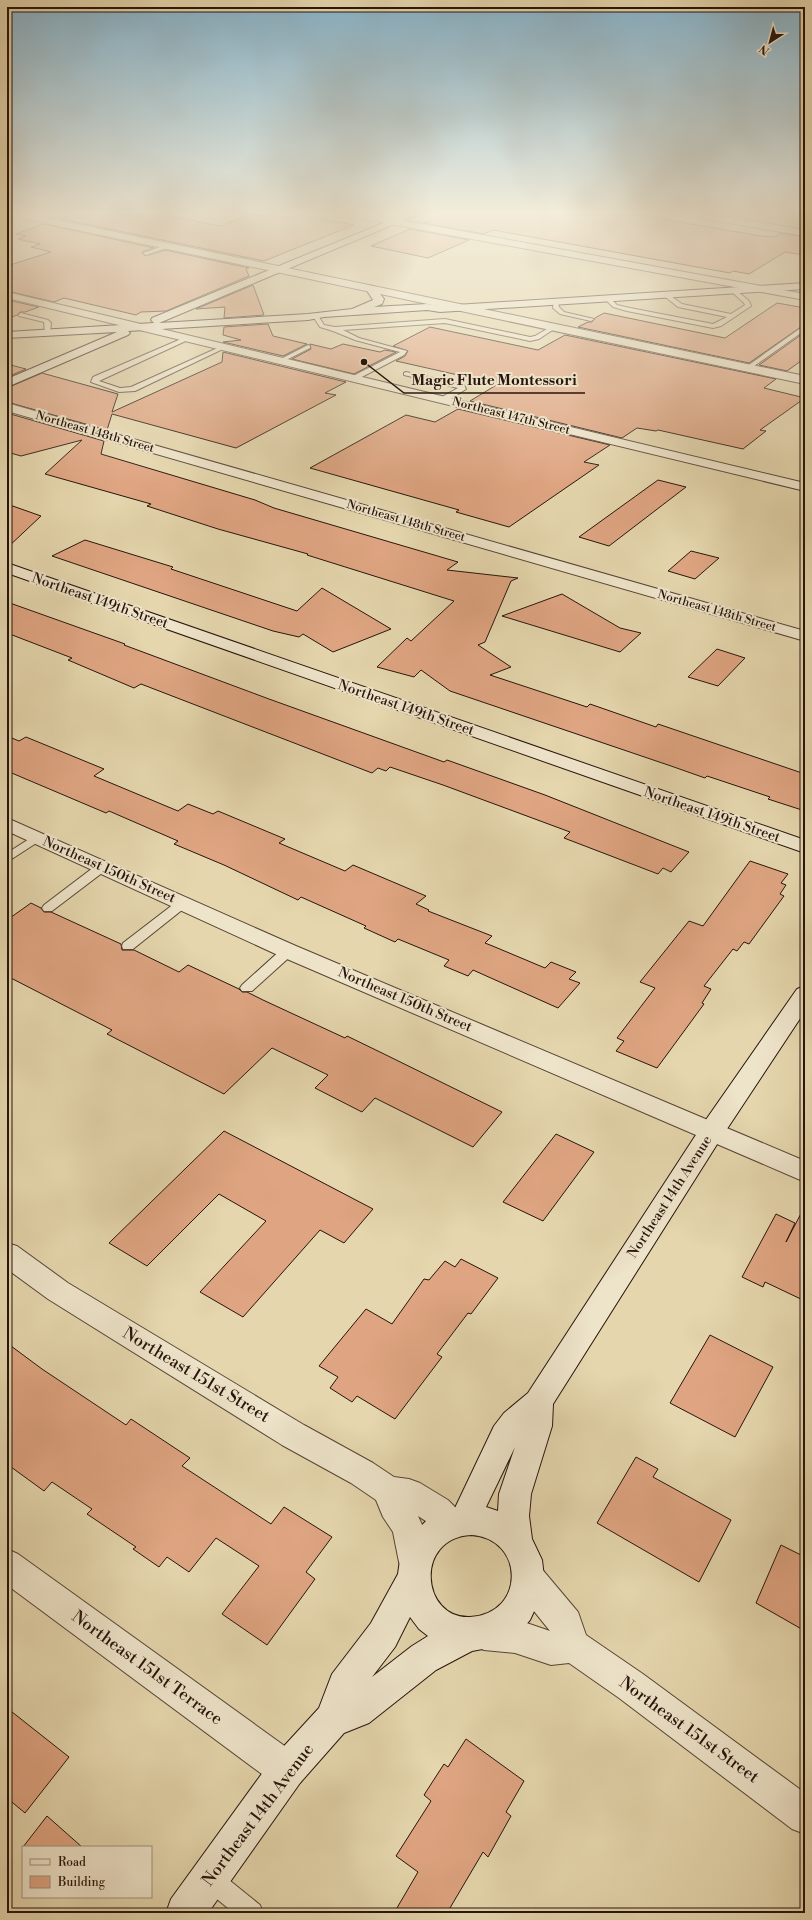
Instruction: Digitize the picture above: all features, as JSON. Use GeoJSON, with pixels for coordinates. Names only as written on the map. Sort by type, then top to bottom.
{"type":"FeatureCollection","features":[{"type":"Feature","properties":{"kind":"street","name":"Northeast 147th Street"},"geometry":{"type":"LineString","coordinates":[[47,305],[805,487]]}},
{"type":"Feature","properties":{"kind":"street"},"geometry":{"type":"LineString","coordinates":[[7,383],[139,327],[206,308],[213,305]]}},
{"type":"Feature","properties":{"kind":"street"},"geometry":{"type":"LineString","coordinates":[[350,312],[373,305]]}},
{"type":"Feature","properties":{"kind":"street"},"geometry":{"type":"LineString","coordinates":[[443,305],[805,380]]}},
{"type":"Feature","properties":{"kind":"street"},"geometry":{"type":"LineString","coordinates":[[313,317],[324,314],[427,307],[440,309],[514,305]]}},
{"type":"Feature","properties":{"kind":"street"},"geometry":{"type":"LineString","coordinates":[[206,308],[240,321]]}},
{"type":"Feature","properties":{"kind":"street"},"geometry":{"type":"LineString","coordinates":[[7,335],[313,317],[327,319],[385,320],[440,309]]}},
{"type":"Feature","properties":{"kind":"street","name":"Northeast 148th Street"},"geometry":{"type":"LineString","coordinates":[[7,407],[805,636]]}},
{"type":"Feature","properties":{"kind":"street","name":"Northeast 149th Street"},"geometry":{"type":"LineString","coordinates":[[7,568],[805,847]]}},
{"type":"Feature","properties":{"kind":"street","name":"Northeast 150th Street"},"geometry":{"type":"LineString","coordinates":[[7,824],[288,951],[805,1172]]}},
{"type":"Feature","properties":{"kind":"street","name":"Northeast 14th Avenue"},"geometry":{"type":"LineString","coordinates":[[458,1522],[471,1506],[505,1436],[514,1422],[538,1402],[712,1131],[805,994]]}},
{"type":"Feature","properties":{"kind":"street","name":"Northeast 151st Street"},"geometry":{"type":"LineString","coordinates":[[7,1254],[58,1291],[388,1491],[409,1493],[458,1522]]}},
{"type":"Feature","properties":{"kind":"street"},"geometry":{"type":"LineString","coordinates":[[517,1543],[513,1516],[515,1494],[537,1426],[538,1402]]}},
{"type":"Feature","properties":{"kind":"street"},"geometry":{"type":"LineString","coordinates":[[388,1491],[394,1507],[402,1516],[409,1531],[418,1597],[428,1613],[444,1626],[464,1632],[515,1636],[550,1648],[573,1646],[566,1624],[529,1579]]}},
{"type":"Feature","properties":{"kind":"street"},"geometry":{"type":"LineString","coordinates":[[414,1571],[422,1545],[434,1532],[458,1522],[486,1522],[503,1530],[517,1543],[526,1560],[529,1579],[527,1598],[516,1614],[502,1626],[479,1632]]}},
{"type":"Feature","properties":{"kind":"street","name":"Northeast 151st Terrace"},"geometry":{"type":"LineString","coordinates":[[7,1565],[287,1770]]}},
{"type":"Feature","properties":{"kind":"street","name":"Northeast 14th Avenue"},"geometry":{"type":"LineString","coordinates":[[185,1913],[287,1770],[333,1719],[344,1686],[383,1635],[399,1608],[414,1571]]}},
{"type":"Feature","properties":{"kind":"street","name":"Northeast 14th Avenue"},"geometry":{"type":"LineString","coordinates":[[333,1719],[357,1711],[424,1658],[446,1645],[479,1632]]}},
{"type":"Feature","properties":{"kind":"street","name":"Northeast 151st Street"},"geometry":{"type":"LineString","coordinates":[[573,1646],[631,1686],[805,1816]]}},
{"type":"Feature","properties":{"kind":"lane"},"geometry":{"type":"LineString","coordinates":[[556,305],[556,308],[562,313],[591,319]]}},
{"type":"Feature","properties":{"kind":"lane"},"geometry":{"type":"LineString","coordinates":[[614,305],[621,308],[706,326],[719,325],[748,306],[748,305]]}},
{"type":"Feature","properties":{"kind":"lane"},"geometry":{"type":"LineString","coordinates":[[678,305],[732,316]]}},
{"type":"Feature","properties":{"kind":"lane"},"geometry":{"type":"LineString","coordinates":[[21,315],[46,321],[48,323],[48,333]]}},
{"type":"Feature","properties":{"kind":"lane"},"geometry":{"type":"LineString","coordinates":[[313,317],[322,326],[335,329],[357,338],[404,351],[402,354],[354,379]]}},
{"type":"Feature","properties":{"kind":"lane"},"geometry":{"type":"LineString","coordinates":[[335,329],[385,320],[402,324],[450,322],[530,339],[536,338],[554,328]]}},
{"type":"Feature","properties":{"kind":"lane"},"geometry":{"type":"LineString","coordinates":[[394,332],[403,327],[402,324]]}},
{"type":"Feature","properties":{"kind":"lane"},"geometry":{"type":"LineString","coordinates":[[748,368],[805,327]]}},
{"type":"Feature","properties":{"kind":"lane"},"geometry":{"type":"LineString","coordinates":[[188,338],[96,379],[95,382],[120,390],[132,389],[224,347]]}},
{"type":"Feature","properties":{"kind":"lane"},"geometry":{"type":"LineString","coordinates":[[280,361],[308,347]]}},
{"type":"Feature","properties":{"kind":"lane"},"geometry":{"type":"LineString","coordinates":[[406,374],[461,387],[462,389],[443,400]]}},
{"type":"Feature","properties":{"kind":"lane"},"geometry":{"type":"LineString","coordinates":[[7,858],[37,838]]}},
{"type":"Feature","properties":{"kind":"lane"},"geometry":{"type":"LineString","coordinates":[[48,908],[102,867]]}},
{"type":"Feature","properties":{"kind":"lane"},"geometry":{"type":"LineString","coordinates":[[128,946],[183,903]]}},
{"type":"Feature","properties":{"kind":"lane"},"geometry":{"type":"LineString","coordinates":[[247,988],[288,951]]}},
{"type":"Feature","properties":{"kind":"lane"},"geometry":{"type":"LineString","coordinates":[[209,1878],[252,1913]]}},
{"type":"Feature","properties":{"kind":"building"},"geometry":{"type":"Polygon","coordinates":[[[7,305],[28,305],[39,307],[25,312],[20,312],[17,315],[7,319],[7,305]]]}},
{"type":"Feature","properties":{"kind":"building"},"geometry":{"type":"Polygon","coordinates":[[[92,305],[181,305],[166,311],[141,312],[136,315],[92,305]]]}},
{"type":"Feature","properties":{"kind":"building"},"geometry":{"type":"Polygon","coordinates":[[[206,305],[260,305],[264,315],[224,318],[225,307],[196,309],[206,305]]]}},
{"type":"Feature","properties":{"kind":"building"},"geometry":{"type":"Polygon","coordinates":[[[775,305],[786,305],[805,308],[805,324],[749,363],[578,327],[588,322],[592,322],[595,318],[604,313],[725,338],[775,305]]]}},
{"type":"Feature","properties":{"kind":"building"},"geometry":{"type":"Polygon","coordinates":[[[268,324],[273,336],[307,344],[283,356],[223,342],[241,340],[223,335],[224,327],[268,324]]]}},
{"type":"Feature","properties":{"kind":"building"},"geometry":{"type":"Polygon","coordinates":[[[430,327],[538,350],[565,335],[776,379],[764,388],[805,398],[760,430],[766,431],[743,449],[658,430],[637,428],[622,438],[470,401],[498,384],[396,361],[405,356],[408,351],[393,346],[430,327]]]}},
{"type":"Feature","properties":{"kind":"building"},"geometry":{"type":"Polygon","coordinates":[[[805,332],[805,358],[787,371],[759,365],[805,332]]]}},
{"type":"Feature","properties":{"kind":"building"},"geometry":{"type":"Polygon","coordinates":[[[310,344],[331,349],[343,344],[380,352],[385,350],[396,352],[354,374],[292,359],[311,349],[310,344]]]}},
{"type":"Feature","properties":{"kind":"building"},"geometry":{"type":"Polygon","coordinates":[[[223,352],[346,382],[325,393],[336,395],[236,448],[112,414],[107,430],[7,402],[7,388],[42,373],[118,394],[112,412],[222,362],[223,352]]]}},
{"type":"Feature","properties":{"kind":"building"},"geometry":{"type":"Polygon","coordinates":[[[7,364],[26,369],[7,377],[7,364]]]}},
{"type":"Feature","properties":{"kind":"building"},"geometry":{"type":"Polygon","coordinates":[[[458,409],[610,445],[584,462],[599,465],[509,527],[456,512],[459,510],[310,468],[406,415],[435,422],[458,409]]]}},
{"type":"Feature","properties":{"kind":"building"},"geometry":{"type":"Polygon","coordinates":[[[7,413],[104,441],[101,454],[255,500],[274,508],[458,562],[447,570],[518,578],[511,581],[485,642],[478,645],[511,667],[490,675],[587,707],[590,704],[656,727],[658,724],[805,774],[805,811],[768,799],[770,797],[707,776],[705,778],[450,691],[421,670],[414,677],[377,667],[407,638],[411,641],[454,601],[307,555],[308,554],[218,529],[147,506],[151,504],[45,474],[82,440],[21,456],[7,452],[7,413]]]}},
{"type":"Feature","properties":{"kind":"building"},"geometry":{"type":"Polygon","coordinates":[[[658,480],[686,487],[609,546],[579,537],[658,480]]]}},
{"type":"Feature","properties":{"kind":"building"},"geometry":{"type":"Polygon","coordinates":[[[7,504],[41,516],[7,548],[7,504]]]}},
{"type":"Feature","properties":{"kind":"building"},"geometry":{"type":"Polygon","coordinates":[[[85,540],[173,567],[171,569],[297,611],[322,588],[391,629],[333,652],[303,634],[299,637],[273,631],[52,556],[85,540]]]}},
{"type":"Feature","properties":{"kind":"building"},"geometry":{"type":"Polygon","coordinates":[[[691,551],[719,558],[695,579],[668,571],[691,551]]]}},
{"type":"Feature","properties":{"kind":"building"},"geometry":{"type":"Polygon","coordinates":[[[562,594],[620,628],[641,633],[620,652],[502,616],[562,594]]]}},
{"type":"Feature","properties":{"kind":"building"},"geometry":{"type":"Polygon","coordinates":[[[7,602],[444,762],[447,760],[545,795],[689,852],[671,872],[663,868],[658,874],[564,838],[570,832],[443,785],[390,767],[386,771],[378,768],[372,773],[141,684],[134,688],[68,660],[72,658],[7,633],[7,602]]]}},
{"type":"Feature","properties":{"kind":"building"},"geometry":{"type":"Polygon","coordinates":[[[717,649],[745,658],[718,686],[688,677],[717,649]]]}},
{"type":"Feature","properties":{"kind":"building"},"geometry":{"type":"Polygon","coordinates":[[[7,736],[19,741],[26,737],[104,769],[94,776],[178,811],[188,804],[213,814],[218,811],[285,839],[279,843],[345,871],[353,865],[426,896],[416,904],[429,910],[428,911],[492,936],[485,943],[545,968],[551,962],[576,972],[569,979],[580,983],[558,1008],[473,970],[468,976],[444,966],[449,960],[398,939],[395,942],[364,928],[366,926],[301,897],[298,900],[224,865],[174,844],[178,841],[109,811],[106,813],[7,771],[7,736]]]}},
{"type":"Feature","properties":{"kind":"building"},"geometry":{"type":"Polygon","coordinates":[[[750,861],[788,874],[781,883],[786,885],[780,894],[784,896],[749,944],[744,942],[737,951],[733,949],[704,986],[711,989],[702,1003],[704,1004],[657,1068],[616,1051],[624,1041],[617,1038],[655,988],[640,982],[689,921],[703,926],[750,861]]]}},
{"type":"Feature","properties":{"kind":"building"},"geometry":{"type":"Polygon","coordinates":[[[31,903],[41,908],[44,912],[51,912],[121,944],[122,950],[134,950],[179,972],[188,965],[239,989],[242,992],[247,992],[345,1038],[347,1036],[502,1112],[473,1147],[375,1098],[362,1112],[315,1088],[328,1075],[272,1048],[224,1094],[107,1034],[112,1030],[7,976],[7,920],[31,903]]]}},
{"type":"Feature","properties":{"kind":"building"},"geometry":{"type":"Polygon","coordinates":[[[224,1131],[373,1209],[344,1243],[320,1230],[243,1317],[200,1292],[266,1221],[219,1194],[147,1266],[109,1243],[224,1131]]]}},
{"type":"Feature","properties":{"kind":"building"},"geometry":{"type":"Polygon","coordinates":[[[556,1134],[594,1152],[543,1221],[503,1202],[556,1134]]]}},
{"type":"Feature","properties":{"kind":"building"},"geometry":{"type":"Polygon","coordinates":[[[805,1206],[805,1301],[765,1282],[763,1287],[742,1277],[776,1214],[795,1223],[786,1242],[805,1206]]]}},
{"type":"Feature","properties":{"kind":"building"},"geometry":{"type":"Polygon","coordinates":[[[461,1259],[498,1278],[471,1314],[468,1313],[437,1354],[442,1357],[395,1419],[357,1396],[352,1402],[330,1388],[338,1377],[319,1366],[366,1309],[392,1324],[424,1279],[429,1280],[445,1261],[455,1267],[461,1259]]]}},
{"type":"Feature","properties":{"kind":"building"},"geometry":{"type":"Polygon","coordinates":[[[710,1335],[773,1367],[735,1437],[670,1403],[710,1335]]]}},
{"type":"Feature","properties":{"kind":"building"},"geometry":{"type":"Polygon","coordinates":[[[7,1343],[42,1369],[126,1425],[131,1419],[190,1458],[182,1466],[271,1524],[284,1507],[332,1537],[306,1572],[315,1579],[267,1645],[222,1614],[259,1566],[216,1538],[189,1572],[167,1557],[159,1567],[133,1549],[136,1547],[87,1514],[92,1509],[52,1482],[44,1491],[7,1464],[7,1343]]]}},
{"type":"Feature","properties":{"kind":"building"},"geometry":{"type":"Polygon","coordinates":[[[636,1457],[658,1469],[653,1477],[731,1520],[699,1582],[597,1523],[636,1457]]]}},
{"type":"Feature","properties":{"kind":"building"},"geometry":{"type":"Polygon","coordinates":[[[781,1545],[805,1557],[805,1631],[756,1603],[781,1545]]]}},
{"type":"Feature","properties":{"kind":"building"},"geometry":{"type":"Polygon","coordinates":[[[7,1708],[69,1757],[25,1813],[7,1798],[7,1708]]]}},
{"type":"Feature","properties":{"kind":"building"},"geometry":{"type":"Polygon","coordinates":[[[466,1739],[524,1781],[506,1812],[511,1816],[488,1857],[483,1852],[447,1913],[394,1913],[418,1872],[396,1856],[431,1801],[424,1795],[444,1764],[448,1767],[466,1739]]]}},
{"type":"Feature","properties":{"kind":"building"},"geometry":{"type":"Polygon","coordinates":[[[47,1816],[81,1846],[24,1846],[47,1816]]]}},
{"type":"Feature","properties":{"kind":"place","name":"Magic Flute Montessori"},"geometry":{"type":"Point","coordinates":[364,362]}}]}
